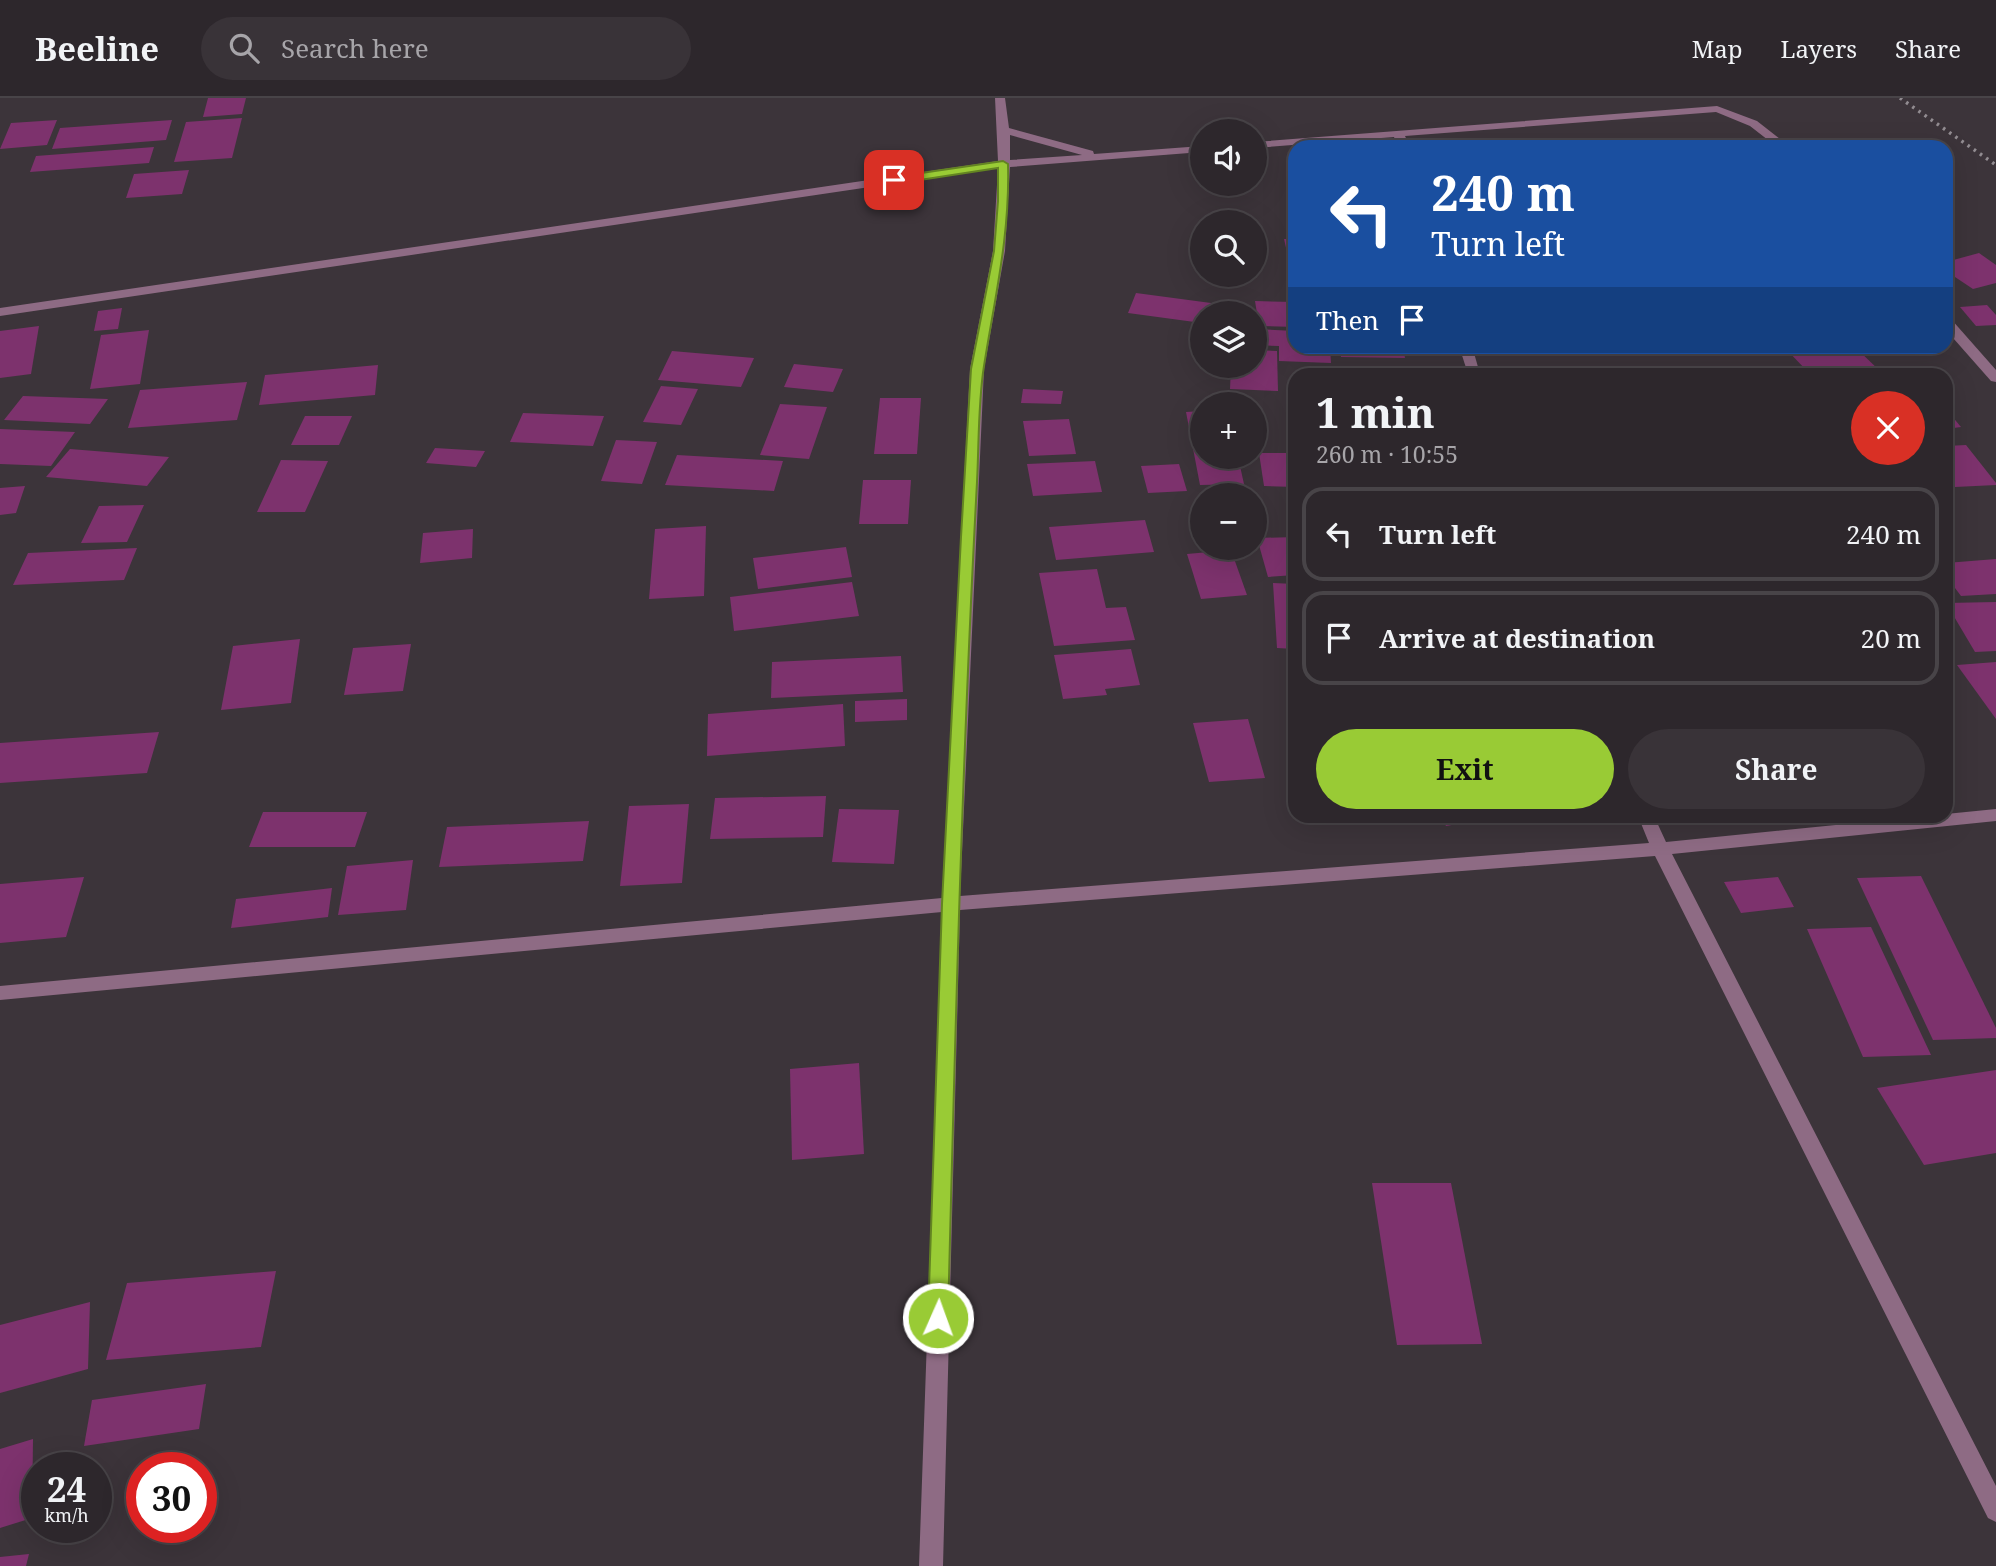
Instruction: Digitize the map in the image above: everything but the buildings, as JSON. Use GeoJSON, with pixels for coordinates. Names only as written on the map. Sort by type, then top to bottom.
{"type":"FeatureCollection","features":[{"type":"Feature","properties":{"kind":"street"},"geometry":{"type":"LineString","coordinates":[[931,1566],[950,904],[977,369],[999,251],[1004,201],[1004,130],[1000,98]]}},
{"type":"Feature","properties":{"kind":"street"},"geometry":{"type":"LineString","coordinates":[[1310,140],[1717,109],[1763,127],[1777,140]]}},
{"type":"Feature","properties":{"kind":"street"},"geometry":{"type":"LineString","coordinates":[[1004,130],[1102,157]]}},
{"type":"Feature","properties":{"kind":"street"},"geometry":{"type":"LineString","coordinates":[[1398,132],[1401,140]]}},
{"type":"Feature","properties":{"kind":"street"},"geometry":{"type":"LineString","coordinates":[[1267,144],[1288,142]]}},
{"type":"Feature","properties":{"kind":"street"},"geometry":{"type":"LineString","coordinates":[[0,313],[1003,164],[1190,150]]}},
{"type":"Feature","properties":{"kind":"street"},"geometry":{"type":"LineString","coordinates":[[1953,330],[1996,378]]}},
{"type":"Feature","properties":{"kind":"street"},"geometry":{"type":"LineString","coordinates":[[1953,819],[1996,815]]}},
{"type":"Feature","properties":{"kind":"street"},"geometry":{"type":"LineString","coordinates":[[1649,823],[1996,1510]]}},
{"type":"Feature","properties":{"kind":"street"},"geometry":{"type":"LineString","coordinates":[[0,993],[950,904],[1660,849],[1917,823]]}},
{"type":"Feature","properties":{"kind":"railway"},"geometry":{"type":"LineString","coordinates":[[1900,98],[1996,165]]}},
{"type":"Feature","properties":{"kind":"route"},"geometry":{"type":"LineString","coordinates":[[894,180],[1003,164],[1004,201],[999,251],[977,369],[967,537],[950,904],[938,1318]]}}]}
